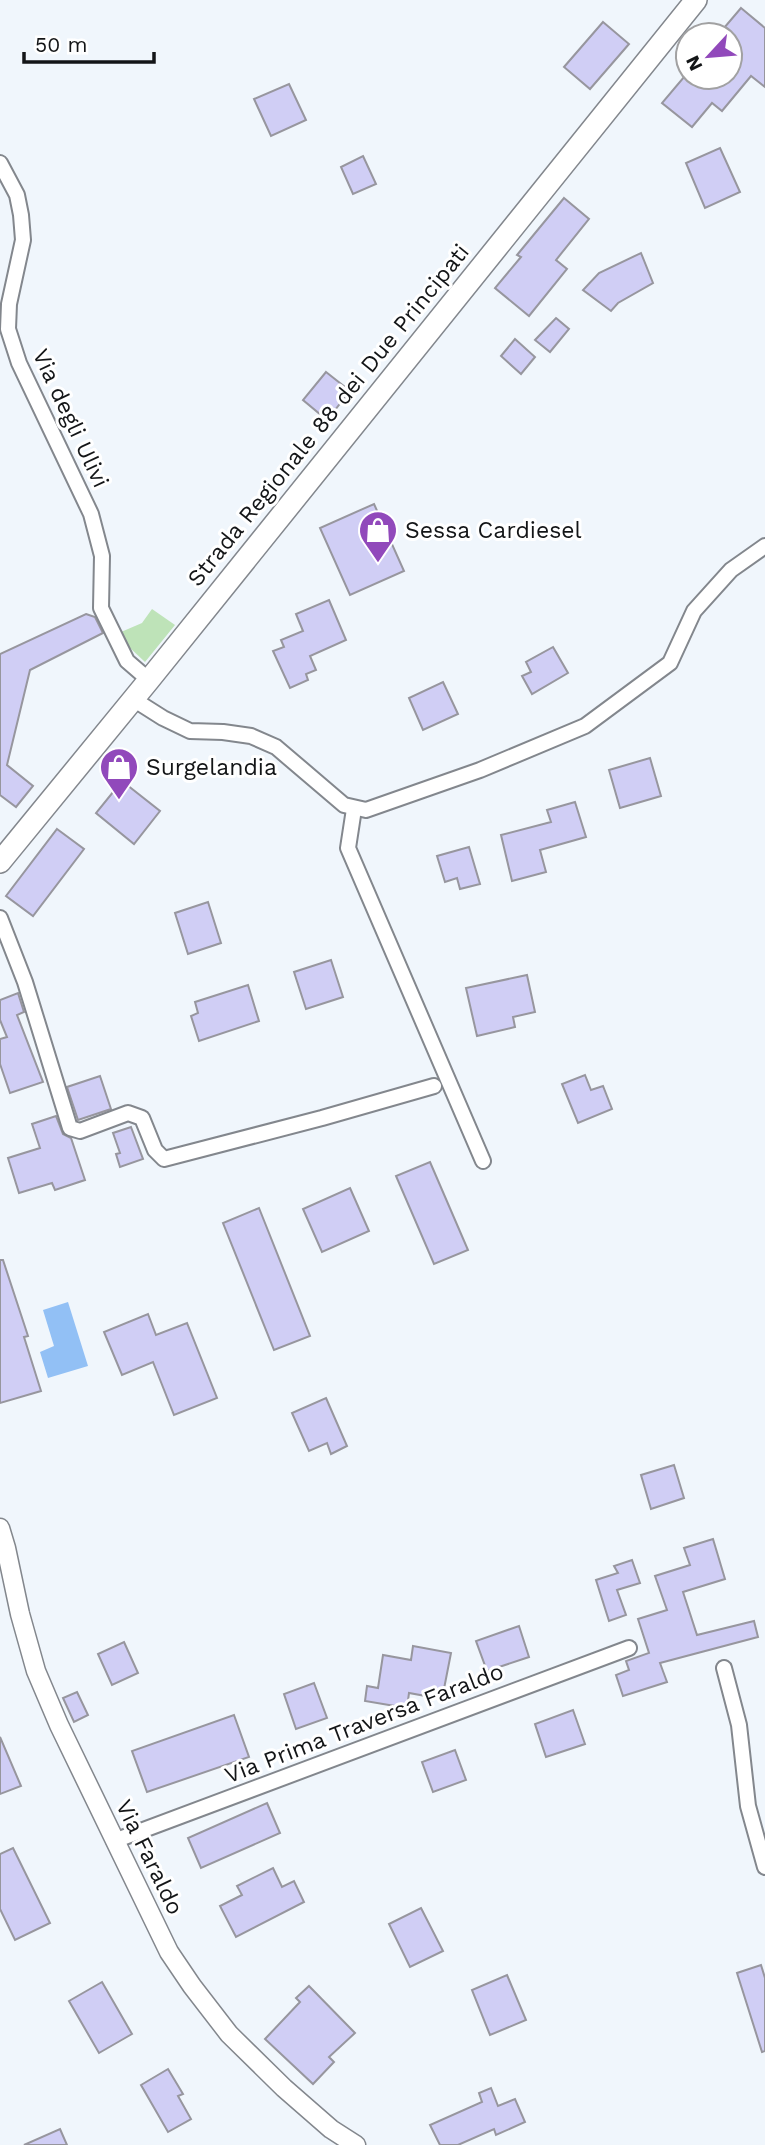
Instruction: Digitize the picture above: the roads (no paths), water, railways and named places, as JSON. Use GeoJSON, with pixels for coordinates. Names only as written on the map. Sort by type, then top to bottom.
{"type":"FeatureCollection","features":[{"type":"Feature","properties":{"kind":"main road","name":"Strada Regionale 88 dei Due Principati"},"geometry":{"type":"LineString","coordinates":[[0,862],[696,0]]}},
{"type":"Feature","properties":{"kind":"street","name":"Via degli Ulivi"},"geometry":{"type":"LineString","coordinates":[[0,163],[17,195],[23,240],[13,285],[8,329],[19,363],[91,514],[102,556],[102,608],[127,661],[149,680]]}},
{"type":"Feature","properties":{"kind":"street"},"geometry":{"type":"LineString","coordinates":[[133,699],[190,731],[251,736],[276,747],[344,805],[366,810],[480,770],[585,726],[670,663],[694,611],[731,570],[765,546]]}},
{"type":"Feature","properties":{"kind":"street"},"geometry":{"type":"LineString","coordinates":[[354,809],[348,848],[483,1161]]}},
{"type":"Feature","properties":{"kind":"street"},"geometry":{"type":"LineString","coordinates":[[0,918],[29,993],[70,1128],[80,1131],[128,1113],[142,1118],[155,1150],[164,1159],[434,1086]]}},
{"type":"Feature","properties":{"kind":"street","name":"Via Faraldo"},"geometry":{"type":"LineString","coordinates":[[0,1528],[20,1614],[37,1671],[114,1840],[169,1952],[229,2034],[284,2088],[331,2129],[356,2145]]}},
{"type":"Feature","properties":{"kind":"street","name":"Via Prima Traversa Faraldo"},"geometry":{"type":"LineString","coordinates":[[114,1840],[629,1648]]}},
{"type":"Feature","properties":{"kind":"street"},"geometry":{"type":"LineString","coordinates":[[724,1668],[739,1725],[748,1806],[765,1867]]}},
{"type":"Feature","properties":{"kind":"water"},"geometry":{"type":"Polygon","coordinates":[[[68,1302],[88,1366],[48,1378],[40,1352],[54,1346],[43,1310],[68,1302]]]}},
{"type":"Feature","properties":{"kind":"place","name":"Sessa Cardiesel"},"geometry":{"type":"Point","coordinates":[378,564]}},
{"type":"Feature","properties":{"kind":"place","name":"Surgelandia"},"geometry":{"type":"Point","coordinates":[119,801]}}]}
